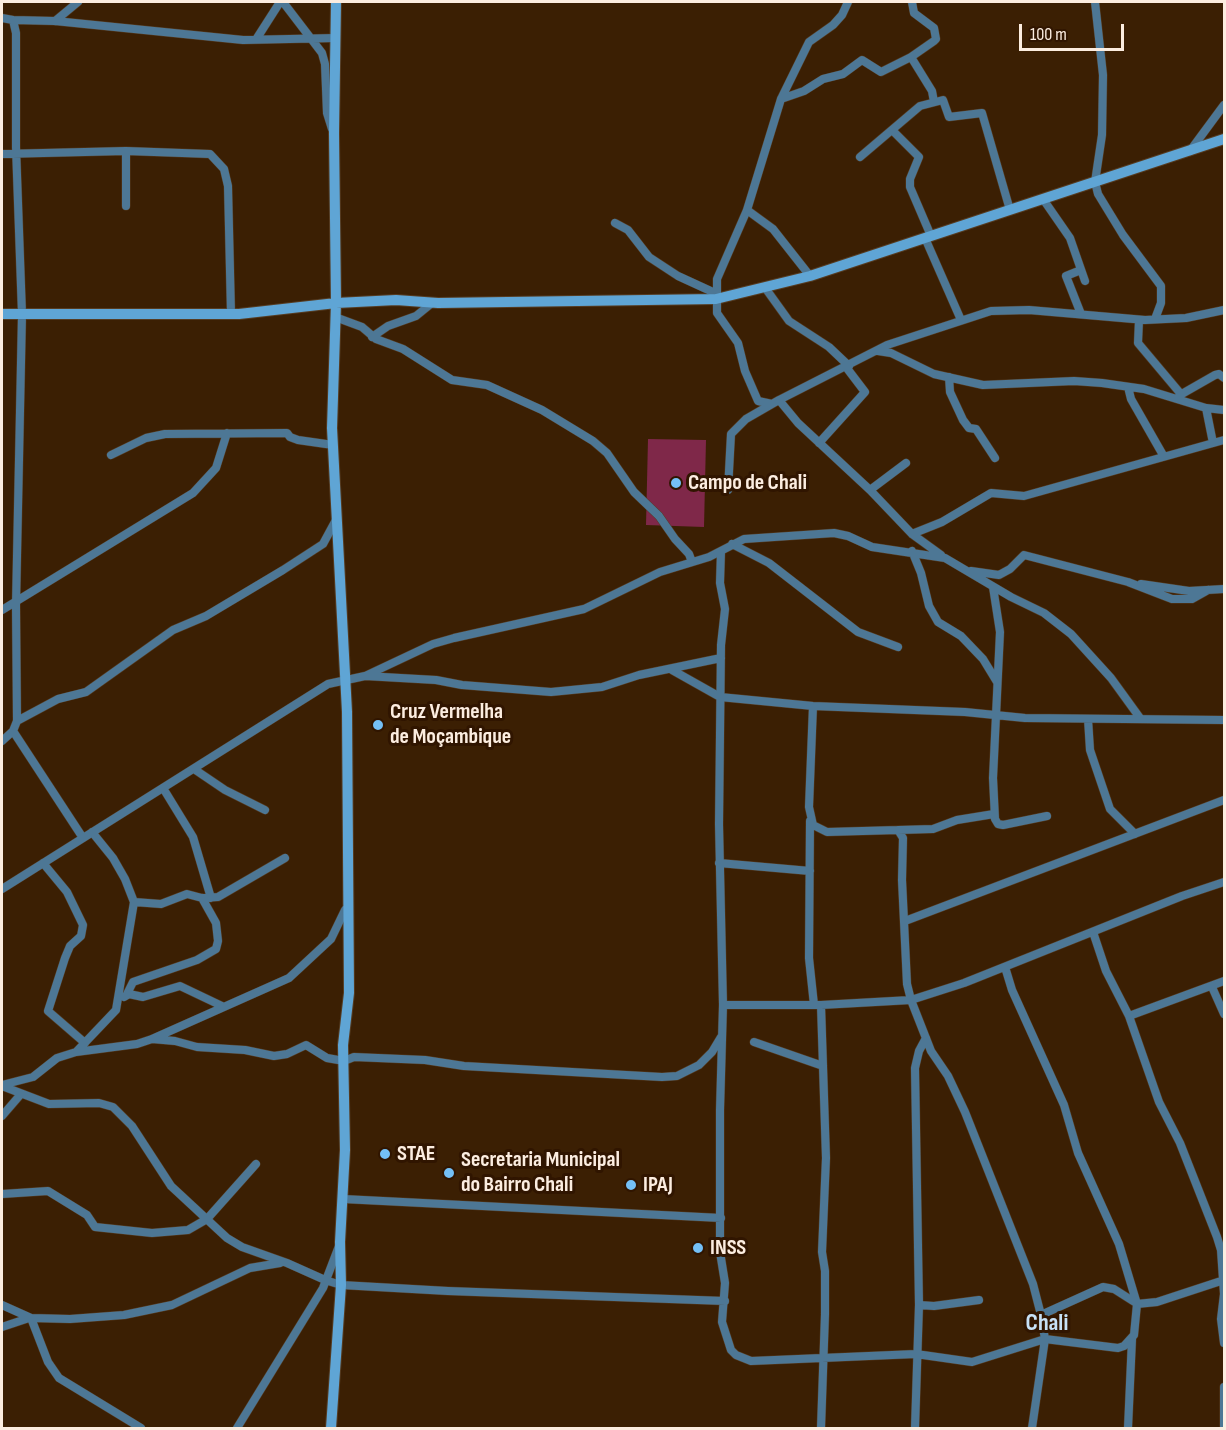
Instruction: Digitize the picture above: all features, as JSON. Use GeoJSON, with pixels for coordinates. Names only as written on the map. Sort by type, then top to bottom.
{"type":"FeatureCollection","features":[{"type":"Feature","properties":{"kind":"street"},"geometry":{"type":"LineString","coordinates":[[55,21],[78,2]]}},
{"type":"Feature","properties":{"kind":"street"},"geometry":{"type":"LineString","coordinates":[[257,38],[281,2],[322,52],[325,64],[327,114],[334,133]]}},
{"type":"Feature","properties":{"kind":"street"},"geometry":{"type":"LineString","coordinates":[[331,1428],[341,1285],[340,1242],[345,1150],[344,1027],[349,993],[346,681],[333,445],[336,303],[334,133],[336,2]]}},
{"type":"Feature","properties":{"kind":"street"},"geometry":{"type":"LineString","coordinates":[[848,2],[842,15],[833,25],[806,47],[781,99],[747,210],[723,262],[716,296],[717,313],[738,343],[758,401],[775,402],[870,490],[912,534],[945,558],[993,587],[1044,613],[1071,634],[1117,685],[1140,718]]}},
{"type":"Feature","properties":{"kind":"street"},"geometry":{"type":"LineString","coordinates":[[781,99],[804,91],[823,79],[843,74],[862,60],[882,72],[911,57],[936,39],[934,28],[914,13],[912,2]]}},
{"type":"Feature","properties":{"kind":"street"},"geometry":{"type":"LineString","coordinates":[[1095,2],[1103,85],[1102,135],[1095,182],[1098,194],[1123,235],[1161,286],[1160,310],[1155,319]]}},
{"type":"Feature","properties":{"kind":"street"},"geometry":{"type":"LineString","coordinates":[[2,18],[55,21],[243,40],[336,38]]}},
{"type":"Feature","properties":{"kind":"street"},"geometry":{"type":"LineString","coordinates":[[2,741],[13,731],[17,721],[16,600],[22,314],[16,154],[16,33],[13,20]]}},
{"type":"Feature","properties":{"kind":"street"},"geometry":{"type":"LineString","coordinates":[[911,57],[932,91],[934,102]]}},
{"type":"Feature","properties":{"kind":"street"},"geometry":{"type":"LineString","coordinates":[[860,157],[915,109],[934,102],[944,101],[949,117],[985,115],[1010,210]]}},
{"type":"Feature","properties":{"kind":"street"},"geometry":{"type":"LineString","coordinates":[[1190,152],[1224,105]]}},
{"type":"Feature","properties":{"kind":"street"},"geometry":{"type":"LineString","coordinates":[[892,130],[919,157],[910,187],[961,320]]}},
{"type":"Feature","properties":{"kind":"street"},"geometry":{"type":"LineString","coordinates":[[2,314],[231,314],[336,303],[396,300],[432,303],[716,296],[766,289],[1224,139]]}},
{"type":"Feature","properties":{"kind":"street"},"geometry":{"type":"LineString","coordinates":[[126,152],[126,206]]}},
{"type":"Feature","properties":{"kind":"street"},"geometry":{"type":"LineString","coordinates":[[2,154],[126,152],[210,154],[224,169],[230,213],[231,314]]}},
{"type":"Feature","properties":{"kind":"street"},"geometry":{"type":"LineString","coordinates":[[1043,199],[1070,238],[1084,281]]}},
{"type":"Feature","properties":{"kind":"street"},"geometry":{"type":"LineString","coordinates":[[747,210],[773,229],[810,276]]}},
{"type":"Feature","properties":{"kind":"street"},"geometry":{"type":"LineString","coordinates":[[615,223],[628,230],[649,257],[678,276],[716,296]]}},
{"type":"Feature","properties":{"kind":"street"},"geometry":{"type":"LineString","coordinates":[[1081,270],[1066,276],[1081,314]]}},
{"type":"Feature","properties":{"kind":"street"},"geometry":{"type":"LineString","coordinates":[[766,289],[789,321],[829,347],[847,366],[865,392],[819,443]]}},
{"type":"Feature","properties":{"kind":"street"},"geometry":{"type":"LineString","coordinates":[[372,337],[388,326],[416,316],[432,303]]}},
{"type":"Feature","properties":{"kind":"street"},"geometry":{"type":"LineString","coordinates":[[728,490],[731,434],[746,419],[775,402],[903,339],[991,311],[1029,310],[1139,320],[1186,318],[1224,310]]}},
{"type":"Feature","properties":{"kind":"street"},"geometry":{"type":"LineString","coordinates":[[335,317],[362,327],[372,337],[403,349],[452,380],[487,385],[542,410],[593,441],[608,453],[634,492],[659,516],[689,554],[692,562]]}},
{"type":"Feature","properties":{"kind":"street"},"geometry":{"type":"LineString","coordinates":[[1139,320],[1138,343],[1180,396]]}},
{"type":"Feature","properties":{"kind":"street"},"geometry":{"type":"LineString","coordinates":[[877,351],[891,353],[922,369],[984,385],[1074,381],[1180,396],[1206,408],[1224,410]]}},
{"type":"Feature","properties":{"kind":"street"},"geometry":{"type":"LineString","coordinates":[[1180,396],[1215,375],[1219,374],[1224,378]]}},
{"type":"Feature","properties":{"kind":"street"},"geometry":{"type":"LineString","coordinates":[[950,377],[950,392],[963,420],[969,428],[976,429],[994,458]]}},
{"type":"Feature","properties":{"kind":"street"},"geometry":{"type":"LineString","coordinates":[[1128,387],[1131,399],[1163,455]]}},
{"type":"Feature","properties":{"kind":"street"},"geometry":{"type":"LineString","coordinates":[[1206,408],[1213,442]]}},
{"type":"Feature","properties":{"kind":"street"},"geometry":{"type":"LineString","coordinates":[[2,610],[193,493],[216,468],[227,433]]}},
{"type":"Feature","properties":{"kind":"street"},"geometry":{"type":"LineString","coordinates":[[111,455],[154,435],[287,433],[298,440],[333,445]]}},
{"type":"Feature","properties":{"kind":"street"},"geometry":{"type":"LineString","coordinates":[[912,534],[942,522],[991,493],[1024,496],[1163,455],[1224,440]]}},
{"type":"Feature","properties":{"kind":"street"},"geometry":{"type":"LineString","coordinates":[[870,490],[906,463]]}},
{"type":"Feature","properties":{"kind":"street"},"geometry":{"type":"LineString","coordinates":[[17,721],[58,699],[86,692],[173,630],[206,616],[283,570],[323,544],[336,520]]}},
{"type":"Feature","properties":{"kind":"street"},"geometry":{"type":"LineString","coordinates":[[2,889],[326,686],[365,676],[433,645],[454,638],[584,609],[660,572],[721,551],[732,544],[770,536],[834,532],[872,547],[912,551],[945,558]]}},
{"type":"Feature","properties":{"kind":"street"},"geometry":{"type":"LineString","coordinates":[[732,544],[769,563],[858,632],[898,647]]}},
{"type":"Feature","properties":{"kind":"street"},"geometry":{"type":"LineString","coordinates":[[721,551],[720,583],[725,609],[720,697],[719,863],[723,1005],[721,1218],[725,1301],[722,1312],[725,1335],[736,1355],[751,1361],[766,1362],[823,1357],[916,1354],[972,1362],[1045,1339],[1118,1348],[1131,1354]]}},
{"type":"Feature","properties":{"kind":"street"},"geometry":{"type":"LineString","coordinates":[[912,551],[921,573],[929,606],[938,622],[961,636],[983,659],[998,683]]}},
{"type":"Feature","properties":{"kind":"street"},"geometry":{"type":"LineString","coordinates":[[967,570],[999,575],[1024,555],[1128,582],[1189,591],[1224,589]]}},
{"type":"Feature","properties":{"kind":"street"},"geometry":{"type":"LineString","coordinates":[[993,587],[1000,632],[994,814],[998,824],[1003,825],[1047,816]]}},
{"type":"Feature","properties":{"kind":"street"},"geometry":{"type":"LineString","coordinates":[[365,676],[436,680],[462,685],[551,692],[595,688],[721,658]]}},
{"type":"Feature","properties":{"kind":"street"},"geometry":{"type":"LineString","coordinates":[[671,669],[720,697],[813,706],[1088,719],[1224,720]]}},
{"type":"Feature","properties":{"kind":"street"},"geometry":{"type":"LineString","coordinates":[[813,706],[809,958],[818,1005],[826,1152],[822,1252],[825,1271],[821,1428]]}},
{"type":"Feature","properties":{"kind":"street"},"geometry":{"type":"LineString","coordinates":[[1088,719],[1090,750],[1110,809],[1135,834]]}},
{"type":"Feature","properties":{"kind":"street"},"geometry":{"type":"LineString","coordinates":[[13,731],[83,838]]}},
{"type":"Feature","properties":{"kind":"street"},"geometry":{"type":"LineString","coordinates":[[194,769],[225,790],[265,810]]}},
{"type":"Feature","properties":{"kind":"street"},"geometry":{"type":"LineString","coordinates":[[163,788],[193,837],[211,898]]}},
{"type":"Feature","properties":{"kind":"street"},"geometry":{"type":"LineString","coordinates":[[905,921],[1224,800]]}},
{"type":"Feature","properties":{"kind":"street"},"geometry":{"type":"LineString","coordinates":[[810,820],[817,829],[827,832],[933,829],[957,820],[994,814]]}},
{"type":"Feature","properties":{"kind":"street"},"geometry":{"type":"LineString","coordinates":[[1122,839],[1124,825]]}},
{"type":"Feature","properties":{"kind":"street"},"geometry":{"type":"LineString","coordinates":[[898,830],[903,837],[907,984],[911,1000],[926,1038],[964,1112],[1033,1284],[1041,1315],[1045,1339],[1032,1428]]}},
{"type":"Feature","properties":{"kind":"street"},"geometry":{"type":"LineString","coordinates":[[92,832],[113,858],[134,902],[118,1004]]}},
{"type":"Feature","properties":{"kind":"street"},"geometry":{"type":"LineString","coordinates":[[134,902],[161,904],[188,894],[211,898],[233,890],[285,858]]}},
{"type":"Feature","properties":{"kind":"street"},"geometry":{"type":"LineString","coordinates":[[43,863],[67,892],[83,925],[81,936],[64,958],[48,1011],[85,1043]]}},
{"type":"Feature","properties":{"kind":"street"},"geometry":{"type":"LineString","coordinates":[[719,863],[810,871]]}},
{"type":"Feature","properties":{"kind":"street"},"geometry":{"type":"LineString","coordinates":[[723,1005],[818,1005],[911,1000],[1005,967],[1182,896],[1224,882]]}},
{"type":"Feature","properties":{"kind":"street"},"geometry":{"type":"LineString","coordinates":[[76,1052],[112,1015],[133,982],[197,960],[216,949],[218,941],[216,923],[202,898]]}},
{"type":"Feature","properties":{"kind":"street"},"geometry":{"type":"LineString","coordinates":[[2,1085],[33,1077],[57,1058],[76,1052],[137,1044],[152,1039],[222,1006],[263,991],[296,973],[332,939],[343,919],[347,904]]}},
{"type":"Feature","properties":{"kind":"street"},"geometry":{"type":"LineString","coordinates":[[1093,932],[1106,971],[1129,1016],[1158,1102],[1177,1136],[1213,1223],[1221,1250],[1224,1294],[1221,1319],[1224,1343]]}},
{"type":"Feature","properties":{"kind":"street"},"geometry":{"type":"LineString","coordinates":[[1005,967],[1012,990],[1064,1105],[1078,1153],[1119,1244],[1137,1304],[1132,1339],[1128,1428]]}},
{"type":"Feature","properties":{"kind":"street"},"geometry":{"type":"LineString","coordinates":[[1129,1016],[1224,981]]}},
{"type":"Feature","properties":{"kind":"street"},"geometry":{"type":"LineString","coordinates":[[127,994],[143,997],[180,986],[222,1006]]}},
{"type":"Feature","properties":{"kind":"street"},"geometry":{"type":"LineString","coordinates":[[1212,987],[1224,1014]]}},
{"type":"Feature","properties":{"kind":"street"},"geometry":{"type":"LineString","coordinates":[[917,1013],[925,995]]}},
{"type":"Feature","properties":{"kind":"street"},"geometry":{"type":"LineString","coordinates":[[152,1039],[164,1039],[197,1047],[245,1050],[274,1056],[287,1054],[306,1045],[327,1058],[344,1061],[354,1058],[424,1060],[464,1066],[677,1076],[706,1059],[722,1035]]}},
{"type":"Feature","properties":{"kind":"street"},"geometry":{"type":"LineString","coordinates":[[915,1428],[919,1305],[915,1068],[919,1051],[926,1038]]}},
{"type":"Feature","properties":{"kind":"street"},"geometry":{"type":"LineString","coordinates":[[754,1042],[823,1066]]}},
{"type":"Feature","properties":{"kind":"street"},"geometry":{"type":"LineString","coordinates":[[2,1085],[49,1104],[99,1103],[113,1107],[132,1126],[171,1186],[227,1238],[242,1247],[341,1285],[725,1301]]}},
{"type":"Feature","properties":{"kind":"street"},"geometry":{"type":"LineString","coordinates":[[2,1116],[21,1094]]}},
{"type":"Feature","properties":{"kind":"street"},"geometry":{"type":"LineString","coordinates":[[2,1194],[48,1191],[87,1215],[95,1227],[140,1229],[152,1233],[188,1230],[207,1219],[256,1164]]}},
{"type":"Feature","properties":{"kind":"street"},"geometry":{"type":"LineString","coordinates":[[343,1199],[721,1218]]}},
{"type":"Feature","properties":{"kind":"street"},"geometry":{"type":"LineString","coordinates":[[237,1428],[325,1280],[340,1242]]}},
{"type":"Feature","properties":{"kind":"street"},"geometry":{"type":"LineString","coordinates":[[2,1327],[30,1318],[70,1319],[152,1310],[172,1305],[250,1268],[287,1263]]}},
{"type":"Feature","properties":{"kind":"street"},"geometry":{"type":"LineString","coordinates":[[1041,1315],[1103,1287],[1114,1289],[1137,1304],[1158,1302],[1223,1280]]}},
{"type":"Feature","properties":{"kind":"street"},"geometry":{"type":"LineString","coordinates":[[919,1305],[943,1305],[979,1300]]}},
{"type":"Feature","properties":{"kind":"street"},"geometry":{"type":"LineString","coordinates":[[2,1305],[30,1318],[48,1362],[59,1378],[141,1428]]}},
{"type":"Feature","properties":{"kind":"street"},"geometry":{"type":"LineString","coordinates":[[1118,1348],[1132,1339]]}},
{"type":"Feature","properties":{"kind":"street"},"geometry":{"type":"LineString","coordinates":[[1224,1387],[1224,1428]]}},
{"type":"Feature","properties":{"kind":"shaded area","name":"Campo de Chali"},"geometry":{"type":"Polygon","coordinates":[[[648,439],[706,440],[704,527],[646,525],[648,439]]]}},
{"type":"Feature","properties":{"kind":"place","name":"Campo de Chali"},"geometry":{"type":"Point","coordinates":[676,483]}},
{"type":"Feature","properties":{"kind":"place","name":"Cruz Vermelha de Moçambique"},"geometry":{"type":"Point","coordinates":[378,725]}},
{"type":"Feature","properties":{"kind":"place","name":"STAE"},"geometry":{"type":"Point","coordinates":[385,1154]}},
{"type":"Feature","properties":{"kind":"place","name":"Secretaria Municipal do Bairro Chali"},"geometry":{"type":"Point","coordinates":[449,1173]}},
{"type":"Feature","properties":{"kind":"place","name":"IPAJ"},"geometry":{"type":"Point","coordinates":[631,1185]}},
{"type":"Feature","properties":{"kind":"place","name":"INSS"},"geometry":{"type":"Point","coordinates":[698,1248]}},
{"type":"Feature","properties":{"kind":"district","name":"Chali"},"geometry":{"type":"Point","coordinates":[1047,1324]}}]}
